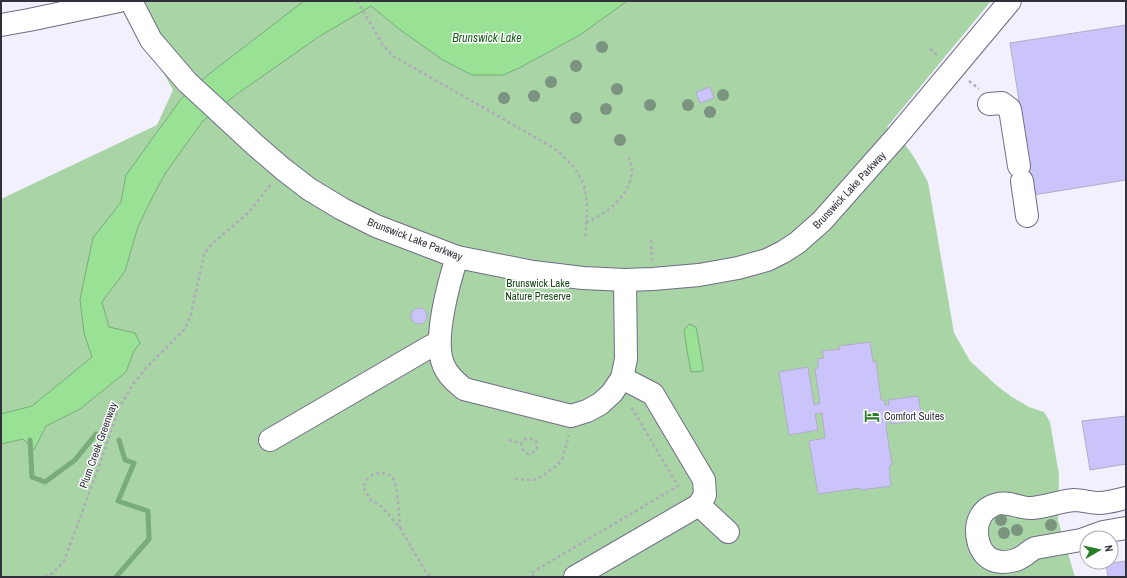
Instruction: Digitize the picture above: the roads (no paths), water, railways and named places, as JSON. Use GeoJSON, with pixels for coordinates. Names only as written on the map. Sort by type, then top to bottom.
{"type":"FeatureCollection","features":[{"type":"Feature","properties":{"kind":"street"},"geometry":{"type":"LineString","coordinates":[[1,25],[28,11],[119,1]]}},
{"type":"Feature","properties":{"kind":"street","name":"Brunswick Lake Parkway"},"geometry":{"type":"LineString","coordinates":[[131,1],[151,40],[187,82],[283,169],[309,189],[342,209],[376,226],[457,257],[533,272],[583,278],[625,280],[653,280],[699,275],[738,268],[767,260],[798,242],[822,221],[898,135],[1010,1]]}},
{"type":"Feature","properties":{"kind":"street"},"geometry":{"type":"LineString","coordinates":[[987,99],[1002,103],[1010,109],[1027,216]]}},
{"type":"Feature","properties":{"kind":"street"},"geometry":{"type":"LineString","coordinates":[[457,257],[451,275],[444,309],[440,342],[440,355],[444,367],[453,379],[464,389],[572,416],[587,411],[600,404],[612,393],[622,378],[626,359],[625,280]]}},
{"type":"Feature","properties":{"kind":"street"},"geometry":{"type":"LineString","coordinates":[[270,440],[440,342]]}},
{"type":"Feature","properties":{"kind":"street"},"geometry":{"type":"LineString","coordinates":[[575,577],[699,505],[705,494],[704,480],[653,394],[622,378]]}},
{"type":"Feature","properties":{"kind":"street"},"geometry":{"type":"LineString","coordinates":[[1126,498],[1098,503],[1075,500],[1030,508],[1012,503],[1000,504],[990,507],[980,517],[977,529],[979,544],[984,554],[996,561],[1009,562],[1020,559],[1035,548],[1081,540],[1103,532],[1126,528]]}},
{"type":"Feature","properties":{"kind":"street"},"geometry":{"type":"LineString","coordinates":[[699,505],[728,532]]}},
{"type":"Feature","properties":{"kind":"water","name":"Brunswick Lake"},"geometry":{"type":"Polygon","coordinates":[[[304,1],[627,1],[580,35],[503,75],[472,75],[443,60],[399,29],[371,6],[320,36],[237,94],[203,121],[166,172],[138,227],[125,271],[102,302],[109,327],[135,333],[140,343],[134,351],[126,372],[80,409],[46,426],[34,450],[23,439],[1,444],[1,414],[32,406],[92,357],[84,333],[80,299],[93,238],[121,202],[126,175],[181,99],[209,74],[304,1]]]}},
{"type":"Feature","properties":{"kind":"water"},"geometry":{"type":"Polygon","coordinates":[[[689,324],[696,327],[703,371],[691,372],[684,330],[689,324]]]}},
{"type":"Feature","properties":{"kind":"waterway"},"geometry":{"type":"LineString","coordinates":[[30,440],[32,477],[45,482],[75,460],[96,434]]}},
{"type":"Feature","properties":{"kind":"waterway"},"geometry":{"type":"LineString","coordinates":[[116,577],[149,539],[148,511],[118,501],[134,463],[125,460],[119,440]]}},
{"type":"Feature","properties":{"kind":"place","name":"Comfort Suites"},"geometry":{"type":"Point","coordinates":[872,416]}},
{"type":"Feature","properties":{"kind":"park label","name":"Brunswick Lake Nature Preserve"},"geometry":{"type":"Point","coordinates":[538,289]}}]}
